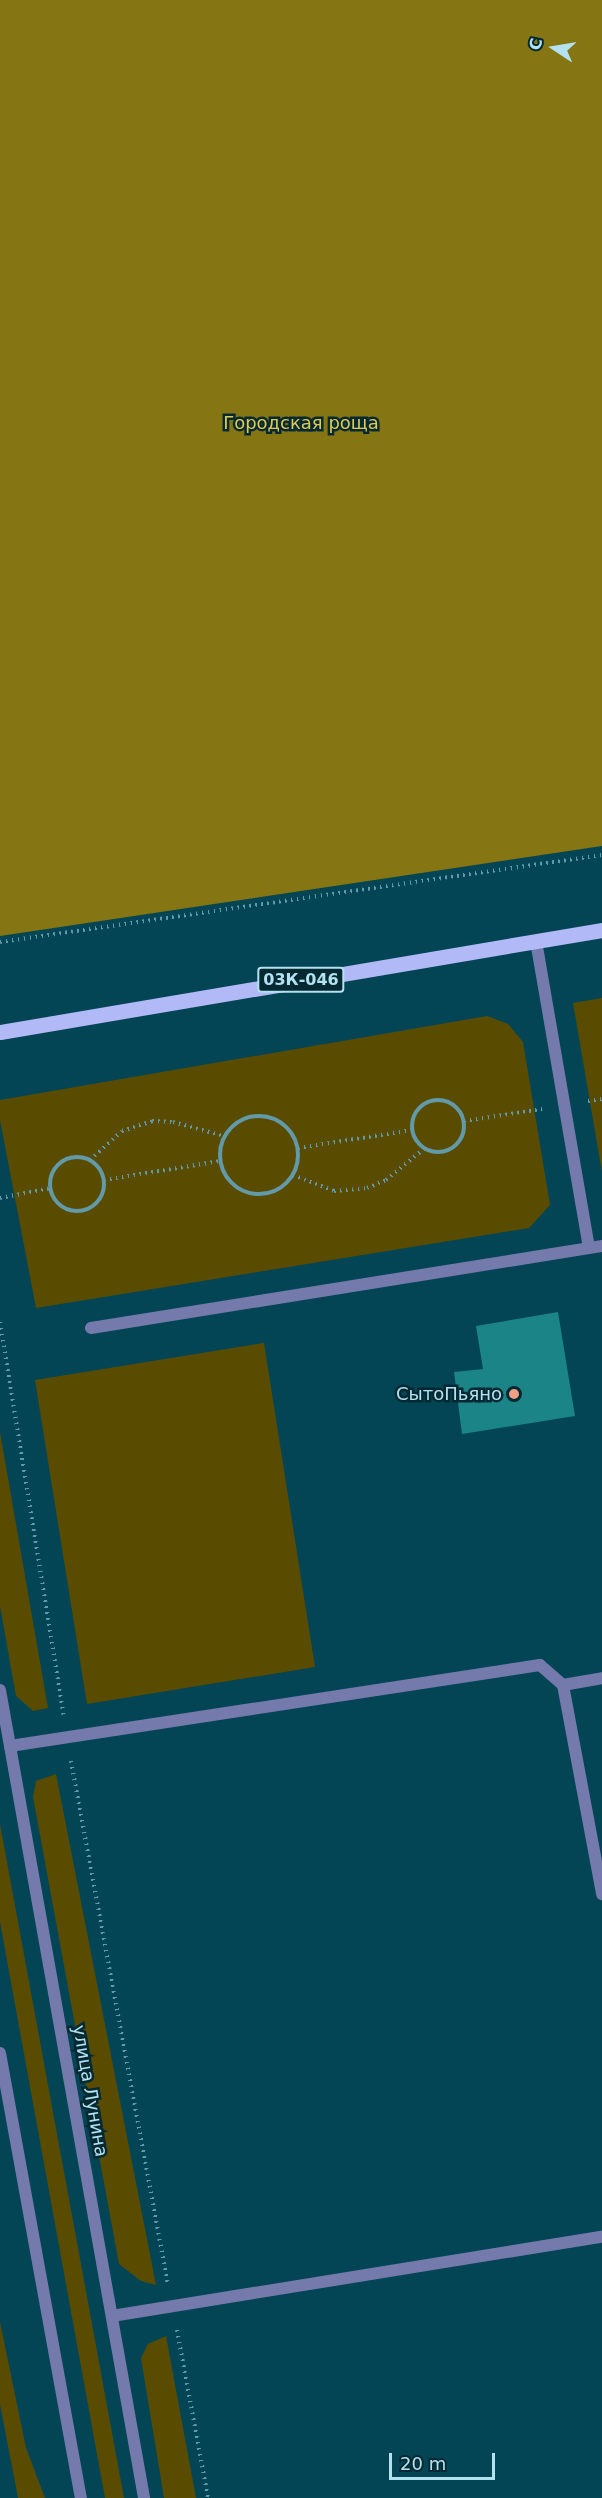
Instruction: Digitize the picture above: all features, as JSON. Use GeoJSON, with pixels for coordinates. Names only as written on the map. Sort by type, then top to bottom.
{"type":"FeatureCollection","features":[{"type":"Feature","properties":{"kind":"main road","name":"03К-046"},"geometry":{"type":"LineString","coordinates":[[0,1032],[602,930]]}},
{"type":"Feature","properties":{"kind":"street"},"geometry":{"type":"LineString","coordinates":[[537,941],[589,1248]]}},
{"type":"Feature","properties":{"kind":"street"},"geometry":{"type":"LineString","coordinates":[[91,1328],[602,1245]]}},
{"type":"Feature","properties":{"kind":"street"},"geometry":{"type":"LineString","coordinates":[[10,1746],[540,1665],[563,1685],[602,1894]]}},
{"type":"Feature","properties":{"kind":"street"},"geometry":{"type":"LineString","coordinates":[[563,1685],[602,1678]]}},
{"type":"Feature","properties":{"kind":"street","name":"улица Лунина"},"geometry":{"type":"LineString","coordinates":[[0,1690],[144,2498]]}},
{"type":"Feature","properties":{"kind":"street"},"geometry":{"type":"LineString","coordinates":[[0,2053],[81,2498]]}},
{"type":"Feature","properties":{"kind":"street"},"geometry":{"type":"LineString","coordinates":[[112,2316],[602,2237]]}},
{"type":"Feature","properties":{"kind":"path"},"geometry":{"type":"LineString","coordinates":[[0,942],[602,855]]}},
{"type":"Feature","properties":{"kind":"path"},"geometry":{"type":"LineString","coordinates":[[464,1121],[602,1099]]}},
{"type":"Feature","properties":{"kind":"path"},"geometry":{"type":"LineString","coordinates":[[293,1175],[334,1191],[367,1188],[386,1180],[426,1148],[448,1150],[463,1133],[464,1121],[459,1111],[440,1100],[419,1108],[412,1130]]}},
{"type":"Feature","properties":{"kind":"path"},"geometry":{"type":"LineString","coordinates":[[260,1115],[285,1125],[298,1148],[293,1175],[284,1185],[258,1194],[233,1185],[220,1161],[224,1136],[234,1124],[260,1115]]}},
{"type":"Feature","properties":{"kind":"path"},"geometry":{"type":"LineString","coordinates":[[104,1180],[97,1202],[87,1209],[64,1208],[51,1188],[57,1166],[67,1159],[90,1160],[122,1131],[152,1121],[173,1122],[224,1136]]}},
{"type":"Feature","properties":{"kind":"path"},"geometry":{"type":"LineString","coordinates":[[298,1148],[412,1130]]}},
{"type":"Feature","properties":{"kind":"path"},"geometry":{"type":"LineString","coordinates":[[412,1130],[426,1148]]}},
{"type":"Feature","properties":{"kind":"path"},"geometry":{"type":"LineString","coordinates":[[90,1160],[104,1180]]}},
{"type":"Feature","properties":{"kind":"path"},"geometry":{"type":"LineString","coordinates":[[104,1180],[220,1161]]}},
{"type":"Feature","properties":{"kind":"path"},"geometry":{"type":"LineString","coordinates":[[0,1198],[51,1188]]}},
{"type":"Feature","properties":{"kind":"path"},"geometry":{"type":"LineString","coordinates":[[0,1322],[68,1737],[208,2498]]}},
{"type":"Feature","properties":{"kind":"shaded area"},"geometry":{"type":"Polygon","coordinates":[[[602,998],[602,1172],[573,1003],[602,998]]]}},
{"type":"Feature","properties":{"kind":"shaded area"},"geometry":{"type":"Polygon","coordinates":[[[487,1016],[508,1024],[523,1042],[550,1205],[529,1228],[36,1308],[0,1120],[0,1100],[487,1016]]]}},
{"type":"Feature","properties":{"kind":"shaded area"},"geometry":{"type":"Polygon","coordinates":[[[264,1343],[315,1667],[87,1704],[35,1380],[264,1343]]]}},
{"type":"Feature","properties":{"kind":"shaded area"},"geometry":{"type":"Polygon","coordinates":[[[0,1432],[48,1708],[33,1711],[16,1696],[0,1606],[0,1432]]]}},
{"type":"Feature","properties":{"kind":"shaded area"},"geometry":{"type":"Polygon","coordinates":[[[56,1774],[156,2285],[141,2281],[119,2264],[33,1797],[36,1781],[56,1774]]]}},
{"type":"Feature","properties":{"kind":"shaded area"},"geometry":{"type":"Polygon","coordinates":[[[0,1824],[124,2498],[105,2498],[0,1922],[0,1824]]]}},
{"type":"Feature","properties":{"kind":"shaded area"},"geometry":{"type":"Polygon","coordinates":[[[0,2322],[26,2448],[45,2498],[18,2498],[0,2404],[0,2322]]]}},
{"type":"Feature","properties":{"kind":"shaded area"},"geometry":{"type":"Polygon","coordinates":[[[166,2336],[196,2498],[164,2498],[141,2358],[148,2344],[166,2336]]]}},
{"type":"Feature","properties":{"kind":"green space","name":"Городская роща"},"geometry":{"type":"Polygon","coordinates":[[[0,0],[602,0],[602,846],[0,936],[0,0]]]}},
{"type":"Feature","properties":{"kind":"building","name":"СытоПьяно"},"geometry":{"type":"Polygon","coordinates":[[[558,1312],[575,1416],[462,1434],[454,1372],[483,1369],[476,1326],[558,1312]]]}},
{"type":"Feature","properties":{"kind":"place","name":"СытоПьяно"},"geometry":{"type":"Point","coordinates":[514,1394]}}]}
